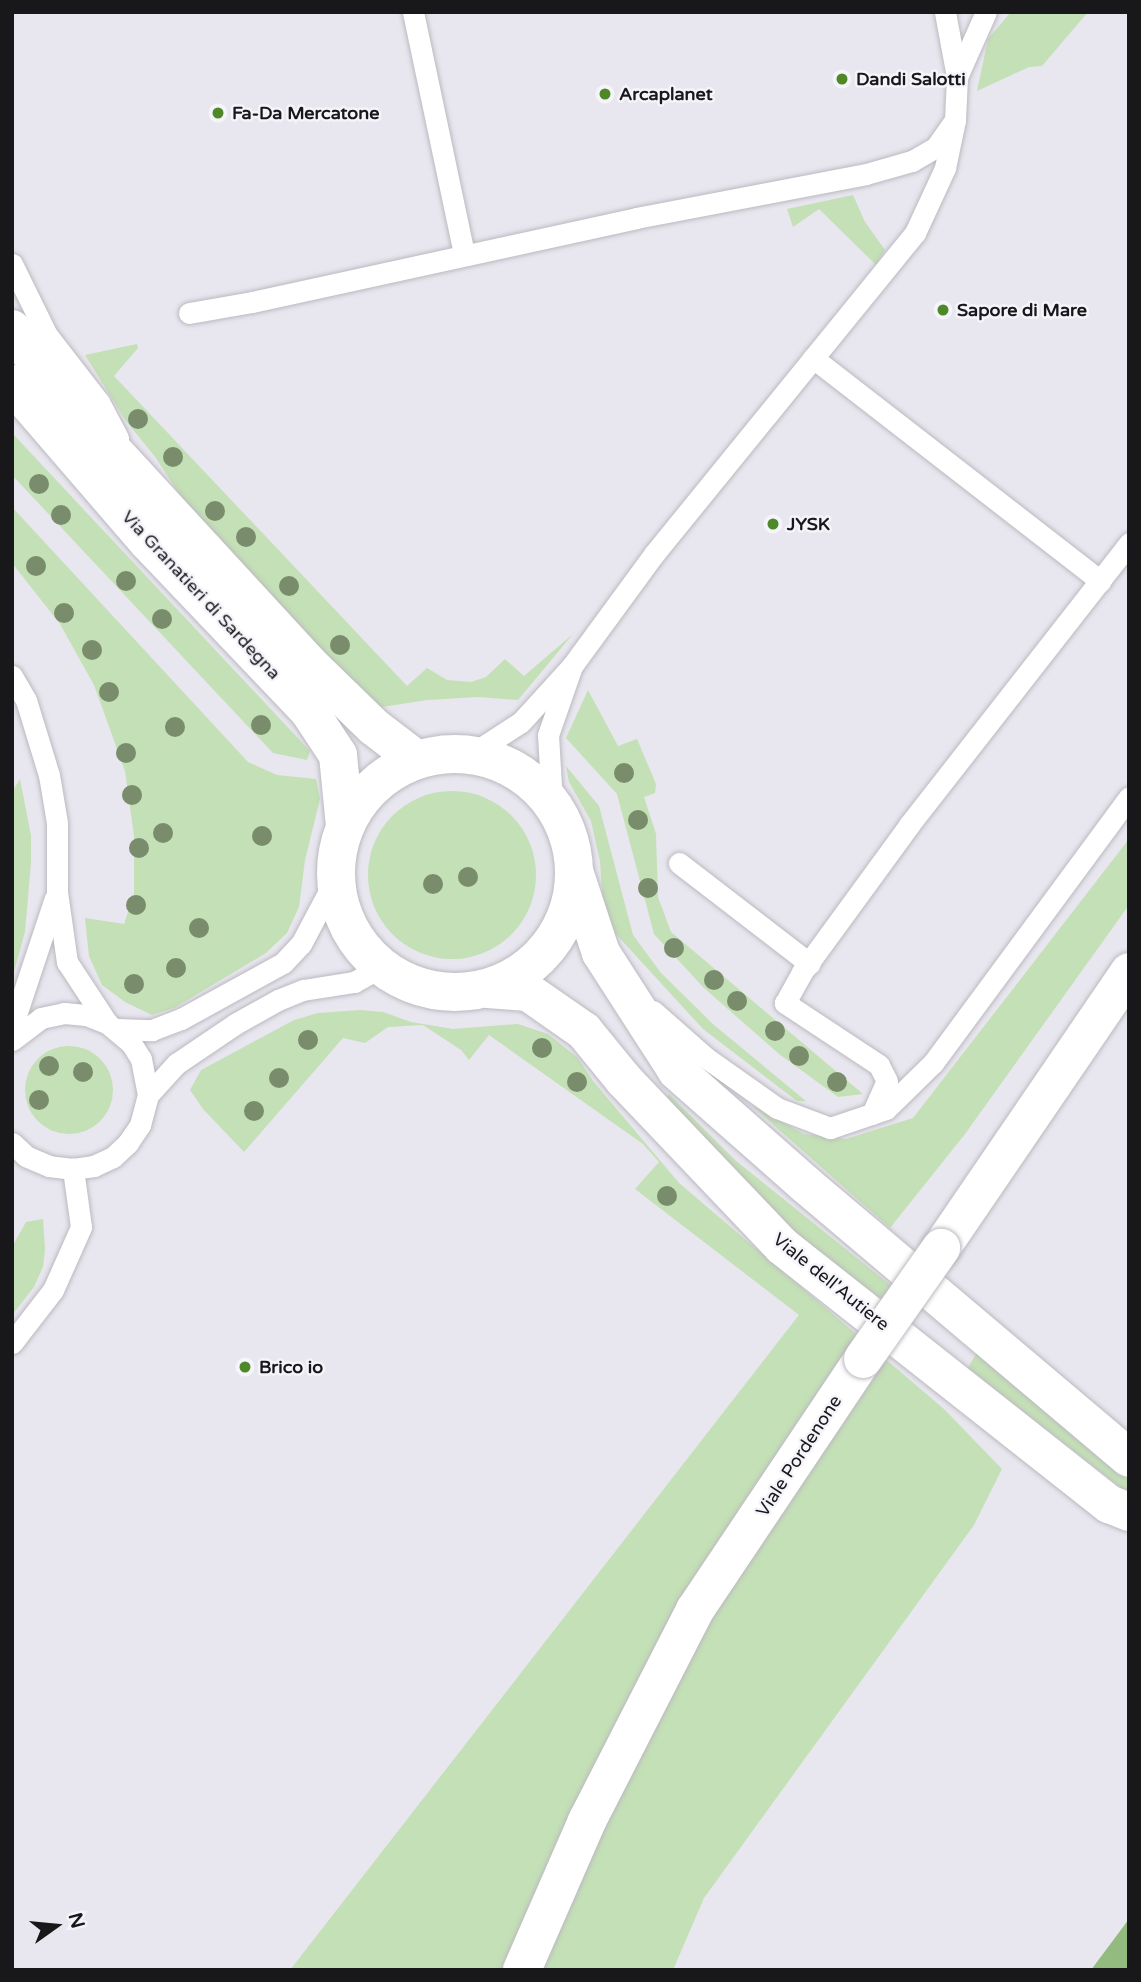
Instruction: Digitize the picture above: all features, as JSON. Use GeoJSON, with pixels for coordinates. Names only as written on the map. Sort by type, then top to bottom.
{"type":"FeatureCollection","features":[{"type":"Feature","properties":{"kind":"street","name":"Via Granatieri di Sardegna"},"geometry":{"type":"LineString","coordinates":[[12,329],[54,386],[308,663],[374,727],[417,760]]}},
{"type":"Feature","properties":{"kind":"street","name":"Via Granatieri di Sardegna"},"geometry":{"type":"LineString","coordinates":[[12,384],[148,542],[309,711],[338,755],[345,826]]}},
{"type":"Feature","properties":{"kind":"street","name":"Via Granatieri di Sardegna"},"geometry":{"type":"LineString","coordinates":[[444,754],[470,755],[501,763],[530,780],[552,803],[568,835],[574,871],[569,909],[551,944],[523,972],[488,989],[451,993],[414,986],[381,967],[358,942],[342,912],[336,878],[338,851],[345,826],[363,797],[388,774],[417,760],[444,754]]}},
{"type":"Feature","properties":{"kind":"street"},"geometry":{"type":"LineString","coordinates":[[574,871],[601,953],[677,1071],[804,1184],[1129,1458]]}},
{"type":"Feature","properties":{"kind":"street","name":"Viale Pordenone"},"geometry":{"type":"LineString","coordinates":[[522,1970],[587,1821],[695,1610],[863,1359],[1129,972]]}},
{"type":"Feature","properties":{"kind":"street","name":"Viale dell'Autiere"},"geometry":{"type":"LineString","coordinates":[[488,989],[528,992],[584,1031],[624,1080],[782,1246],[1109,1504],[1129,1512]]}},
{"type":"Feature","properties":{"kind":"lane"},"geometry":{"type":"LineString","coordinates":[[413,12],[464,255]]}},
{"type":"Feature","properties":{"kind":"lane"},"geometry":{"type":"LineString","coordinates":[[470,755],[521,722],[572,666],[654,554],[915,233],[945,168],[955,120],[957,77],[945,12]]}},
{"type":"Feature","properties":{"kind":"lane"},"geometry":{"type":"LineString","coordinates":[[957,77],[986,12]]}},
{"type":"Feature","properties":{"kind":"lane"},"geometry":{"type":"LineString","coordinates":[[189,313],[252,302],[750,195],[866,174],[912,161],[936,147],[955,120]]}},
{"type":"Feature","properties":{"kind":"lane"},"geometry":{"type":"LineString","coordinates":[[12,264],[47,335],[99,402],[138,477]]}},
{"type":"Feature","properties":{"kind":"lane"},"geometry":{"type":"LineString","coordinates":[[813,358],[1101,581]]}},
{"type":"Feature","properties":{"kind":"lane"},"geometry":{"type":"LineString","coordinates":[[873,1114],[887,1081],[879,1065],[785,1003],[909,825],[1129,543]]}},
{"type":"Feature","properties":{"kind":"lane"},"geometry":{"type":"LineString","coordinates":[[552,803],[548,735],[572,666]]}},
{"type":"Feature","properties":{"kind":"lane"},"geometry":{"type":"LineString","coordinates":[[12,676],[26,700],[48,775],[57,823],[57,892],[67,962],[112,1026],[141,1059],[148,1096]]}},
{"type":"Feature","properties":{"kind":"lane"},"geometry":{"type":"LineString","coordinates":[[617,979],[705,1057],[777,1108],[830,1128],[873,1114],[886,1109],[933,1063],[1129,797]]}},
{"type":"Feature","properties":{"kind":"lane"},"geometry":{"type":"LineString","coordinates":[[679,863],[810,964]]}},
{"type":"Feature","properties":{"kind":"lane"},"geometry":{"type":"LineString","coordinates":[[12,1040],[41,1018],[64,1013],[86,1015],[112,1026],[152,1030],[181,1019],[283,963],[301,944],[336,878]]}},
{"type":"Feature","properties":{"kind":"lane"},"geometry":{"type":"LineString","coordinates":[[12,1027],[57,892]]}},
{"type":"Feature","properties":{"kind":"lane"},"geometry":{"type":"LineString","coordinates":[[12,1143],[26,1156],[49,1167],[73,1169],[94,1166],[113,1157],[128,1143],[140,1125],[148,1096],[176,1064],[235,1024],[278,1000],[303,990],[354,982],[381,967]]}},
{"type":"Feature","properties":{"kind":"lane"},"geometry":{"type":"LineString","coordinates":[[12,1343],[53,1290],[81,1227],[73,1169]]}},
{"type":"Feature","properties":{"kind":"green space"},"geometry":{"type":"Polygon","coordinates":[[[1011,12],[1088,12],[1042,66],[1029,67],[977,91],[988,39],[1011,12]]]}},
{"type":"Feature","properties":{"kind":"green space"},"geometry":{"type":"Polygon","coordinates":[[[853,195],[865,222],[885,250],[876,265],[819,209],[793,227],[787,209],[853,195]]]}},
{"type":"Feature","properties":{"kind":"green space"},"geometry":{"type":"Polygon","coordinates":[[[137,344],[138,348],[114,376],[407,686],[427,668],[447,680],[471,682],[486,677],[505,659],[524,676],[573,634],[518,700],[478,697],[427,700],[376,708],[194,517],[156,458],[126,421],[85,355],[137,344]]]}},
{"type":"Feature","properties":{"kind":"green space"},"geometry":{"type":"Polygon","coordinates":[[[12,433],[310,751],[307,760],[273,753],[12,475],[12,433]]]}},
{"type":"Feature","properties":{"kind":"green space"},"geometry":{"type":"Polygon","coordinates":[[[12,507],[248,762],[277,775],[316,779],[320,799],[305,860],[299,907],[287,933],[266,953],[174,1008],[152,1015],[125,1002],[102,985],[89,956],[85,918],[124,924],[134,894],[134,836],[125,771],[94,685],[60,624],[12,563],[12,507]]]}},
{"type":"Feature","properties":{"kind":"green space"},"geometry":{"type":"Polygon","coordinates":[[[588,690],[618,746],[637,739],[656,784],[655,793],[644,797],[656,834],[658,897],[671,932],[863,1094],[838,1097],[779,1054],[704,988],[654,934],[617,794],[566,738],[588,690]]]}},
{"type":"Feature","properties":{"kind":"green space"},"geometry":{"type":"Polygon","coordinates":[[[566,766],[599,806],[633,935],[661,973],[714,1025],[806,1101],[797,1101],[703,1029],[615,933],[603,906],[600,861],[591,821],[569,782],[566,766]]]}},
{"type":"Feature","properties":{"kind":"green space"},"geometry":{"type":"Polygon","coordinates":[[[20,779],[31,836],[31,862],[25,932],[12,979],[12,792],[20,779]]]}},
{"type":"Feature","properties":{"kind":"green space"},"geometry":{"type":"Polygon","coordinates":[[[452,791],[484,798],[499,805],[511,816],[522,828],[529,843],[536,875],[529,907],[522,922],[511,934],[499,945],[484,952],[452,959],[420,952],[405,945],[393,934],[382,922],[375,907],[368,875],[375,843],[382,828],[393,816],[405,805],[420,798],[452,791]]]}},
{"type":"Feature","properties":{"kind":"green space"},"geometry":{"type":"Polygon","coordinates":[[[1129,839],[1129,905],[965,1134],[890,1228],[751,1105],[804,1134],[846,1139],[913,1118],[1129,839]]]}},
{"type":"Feature","properties":{"kind":"green space"},"geometry":{"type":"Polygon","coordinates":[[[360,1010],[383,1012],[411,1022],[453,1029],[518,1024],[548,1034],[578,1058],[593,1081],[679,1183],[944,1409],[1002,1469],[974,1525],[704,1898],[673,1970],[290,1970],[799,1315],[635,1189],[659,1162],[643,1144],[489,1035],[469,1060],[461,1050],[423,1025],[388,1027],[365,1043],[343,1038],[244,1152],[203,1109],[190,1090],[201,1070],[294,1020],[318,1013],[360,1010]]]}},
{"type":"Feature","properties":{"kind":"green space"},"geometry":{"type":"Polygon","coordinates":[[[69,1046],[86,1049],[100,1059],[110,1073],[113,1090],[110,1107],[100,1121],[86,1131],[69,1134],[52,1131],[38,1121],[28,1107],[25,1090],[28,1073],[38,1059],[52,1049],[69,1046]]]}},
{"type":"Feature","properties":{"kind":"green space"},"geometry":{"type":"Polygon","coordinates":[[[669,1094],[735,1160],[894,1288],[886,1302],[799,1238],[664,1099],[669,1094]]]}},
{"type":"Feature","properties":{"kind":"green space"},"geometry":{"type":"Polygon","coordinates":[[[43,1219],[43,1267],[34,1287],[12,1315],[12,1247],[26,1222],[43,1219]]]}},
{"type":"Feature","properties":{"kind":"green space"},"geometry":{"type":"Polygon","coordinates":[[[977,1352],[1129,1481],[1129,1494],[968,1368],[977,1352]]]}},
{"type":"Feature","properties":{"kind":"green space"},"geometry":{"type":"Polygon","coordinates":[[[1129,1919],[1129,1970],[1091,1970],[1129,1919]]]}},
{"type":"Feature","properties":{"kind":"place","name":"Dandi Salotti"},"geometry":{"type":"Point","coordinates":[842,79]}},
{"type":"Feature","properties":{"kind":"place","name":"Arcaplanet"},"geometry":{"type":"Point","coordinates":[605,94]}},
{"type":"Feature","properties":{"kind":"place","name":"Fa-Da Mercatone"},"geometry":{"type":"Point","coordinates":[218,113]}},
{"type":"Feature","properties":{"kind":"place","name":"Sapore di Mare"},"geometry":{"type":"Point","coordinates":[943,310]}},
{"type":"Feature","properties":{"kind":"place","name":"JYSK"},"geometry":{"type":"Point","coordinates":[773,524]}},
{"type":"Feature","properties":{"kind":"place","name":"Brico io"},"geometry":{"type":"Point","coordinates":[245,1367]}}]}
